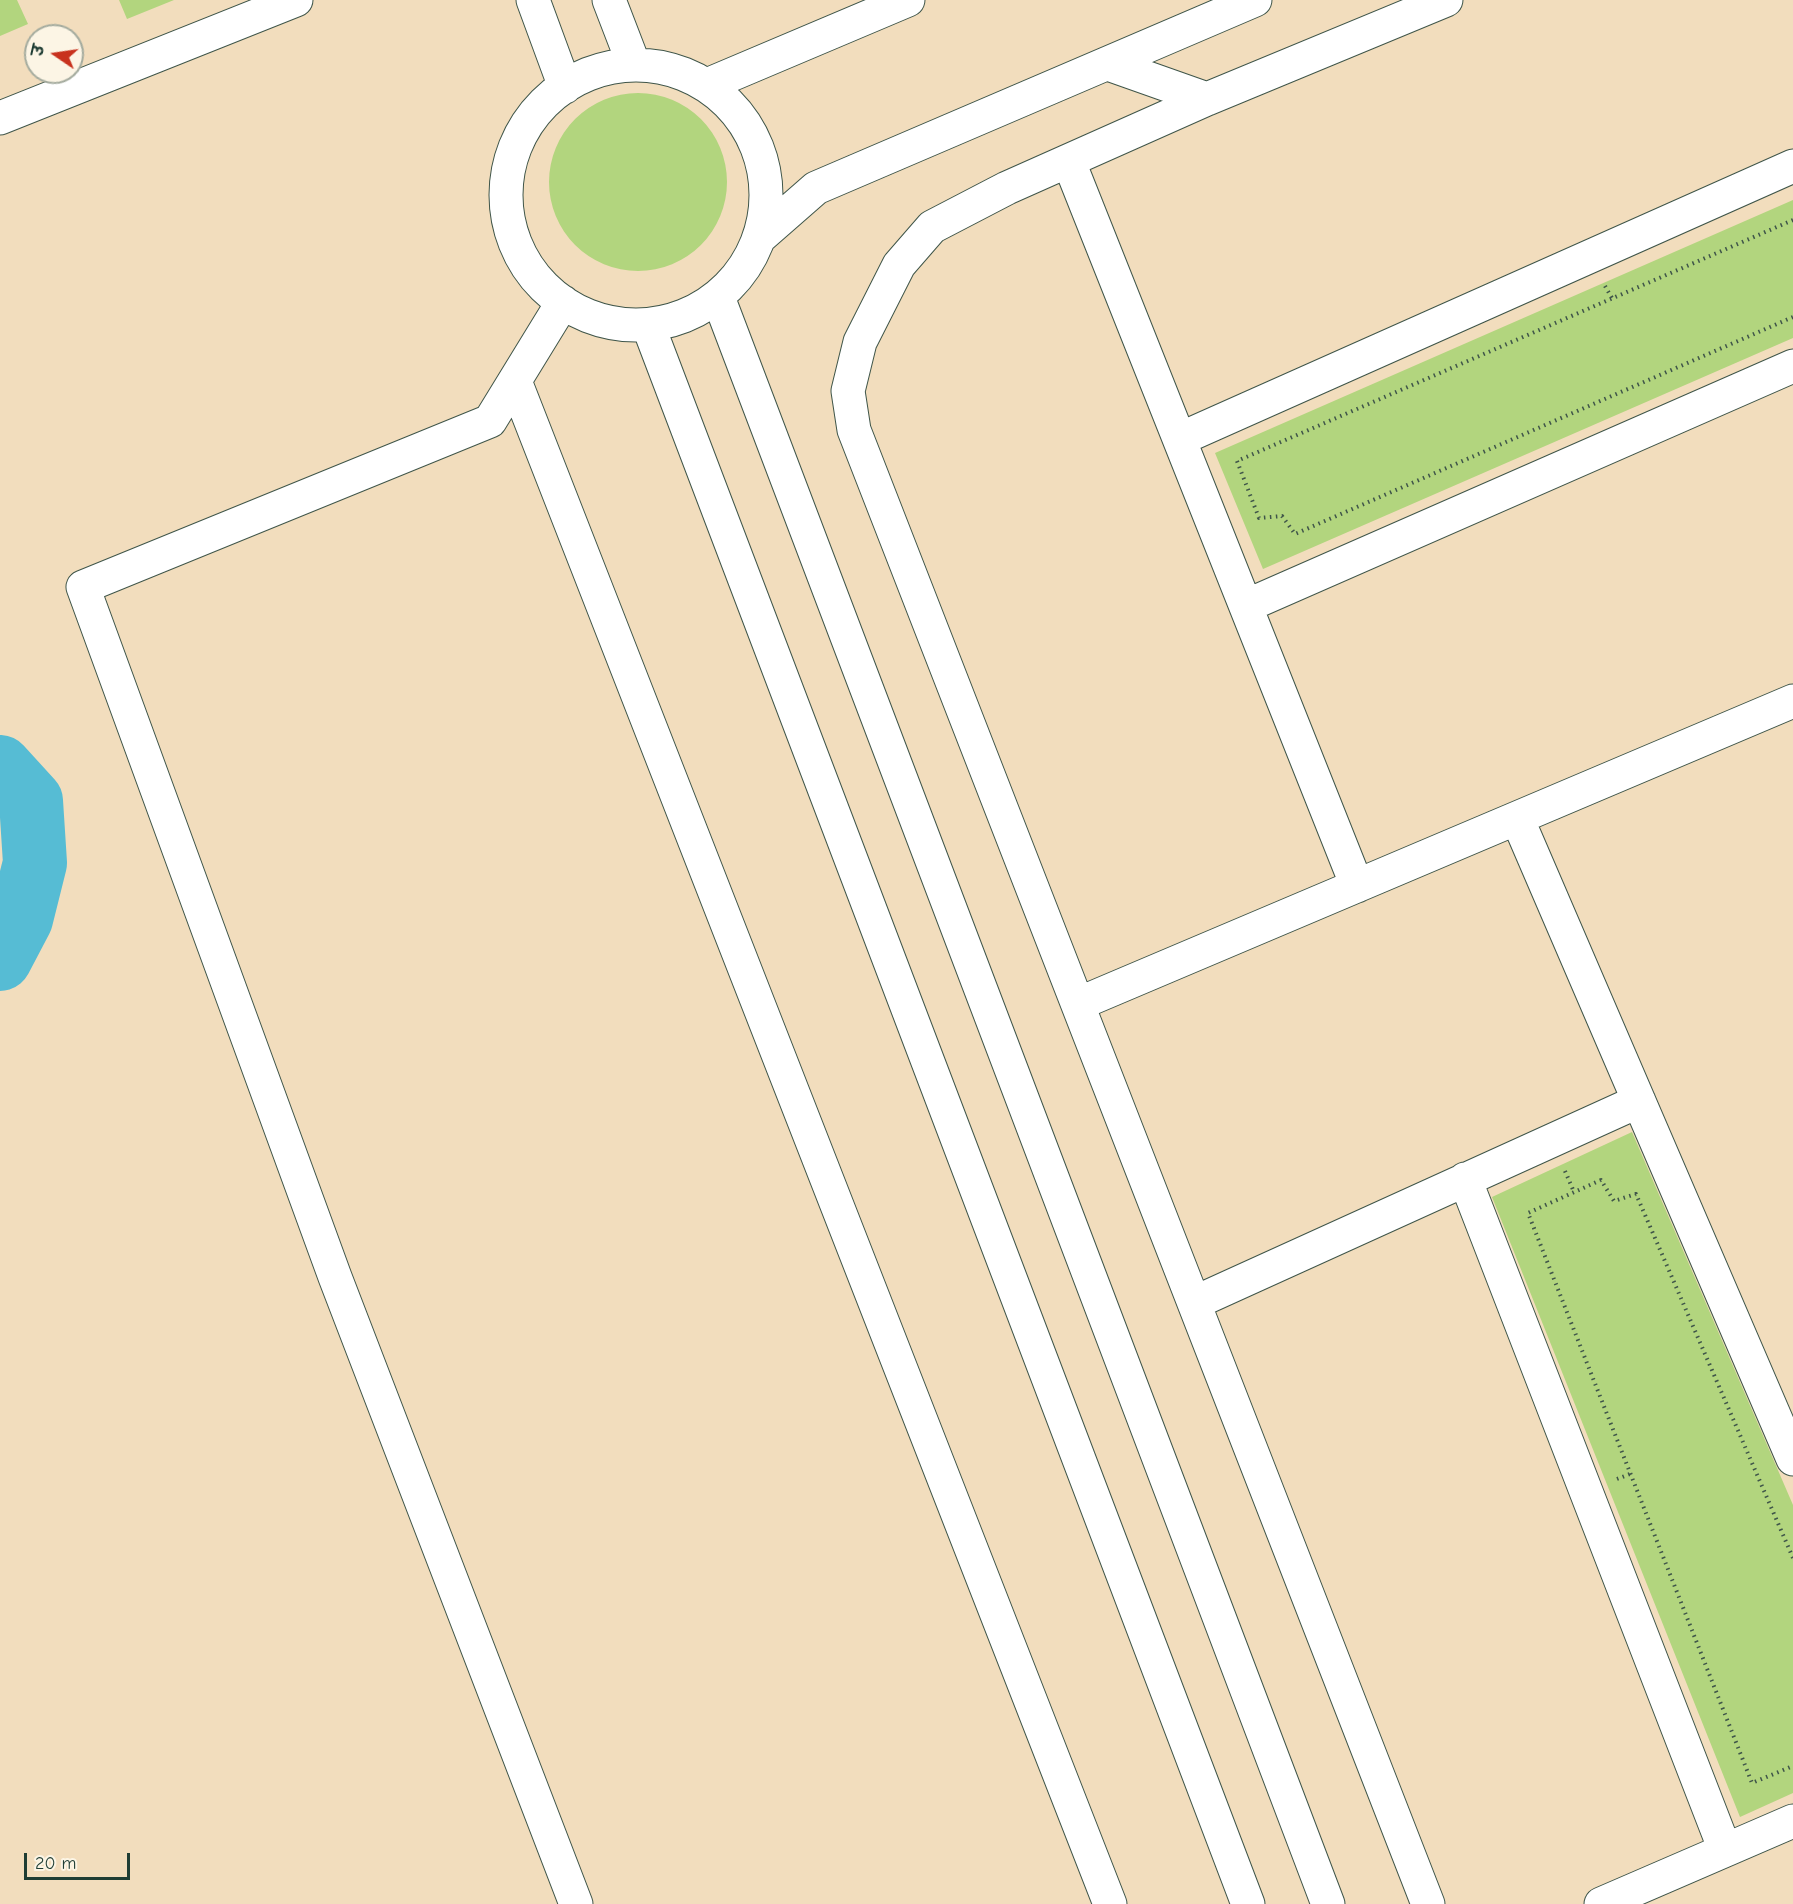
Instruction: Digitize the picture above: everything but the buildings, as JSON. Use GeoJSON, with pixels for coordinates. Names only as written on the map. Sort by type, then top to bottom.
{"type":"FeatureCollection","features":[{"type":"Feature","properties":{"kind":"street"},"geometry":{"type":"LineString","coordinates":[[0,118],[296,0]]}},
{"type":"Feature","properties":{"kind":"street"},"geometry":{"type":"LineString","coordinates":[[532,0],[565,87]]}},
{"type":"Feature","properties":{"kind":"street"},"geometry":{"type":"LineString","coordinates":[[609,0],[634,65]]}},
{"type":"Feature","properties":{"kind":"street"},"geometry":{"type":"LineString","coordinates":[[707,85],[908,0]]}},
{"type":"Feature","properties":{"kind":"street"},"geometry":{"type":"LineString","coordinates":[[760,237],[816,188],[1255,0]]}},
{"type":"Feature","properties":{"kind":"street"},"geometry":{"type":"LineString","coordinates":[[1428,1904],[854,430],[848,391],[860,342],[894,274],[932,227],[1008,188],[1207,99],[1446,0]]}},
{"type":"Feature","properties":{"kind":"street"},"geometry":{"type":"LineString","coordinates":[[1108,64],[1207,99]]}},
{"type":"Feature","properties":{"kind":"street"},"geometry":{"type":"LineString","coordinates":[[634,65],[672,69],[707,85],[739,114],[759,152],[767,194],[760,237],[743,270],[718,297],[697,311],[673,321],[648,325],[610,323],[574,310],[544,288],[521,257],[509,221],[507,182],[516,145],[536,112],[565,87],[586,75],[610,68],[634,65]]}},
{"type":"Feature","properties":{"kind":"street"},"geometry":{"type":"LineString","coordinates":[[1069,162],[1357,885]]}},
{"type":"Feature","properties":{"kind":"street"},"geometry":{"type":"LineString","coordinates":[[1180,439],[1793,166]]}},
{"type":"Feature","properties":{"kind":"street"},"geometry":{"type":"LineString","coordinates":[[718,297],[1328,1904]]}},
{"type":"Feature","properties":{"kind":"street"},"geometry":{"type":"LineString","coordinates":[[563,302],[490,421],[83,587],[335,1277],[576,1904]]}},
{"type":"Feature","properties":{"kind":"street"},"geometry":{"type":"LineString","coordinates":[[648,325],[1248,1904]]}},
{"type":"Feature","properties":{"kind":"street"},"geometry":{"type":"LineString","coordinates":[[1246,606],[1793,366]]}},
{"type":"Feature","properties":{"kind":"street"},"geometry":{"type":"LineString","coordinates":[[515,381],[1110,1904]]}},
{"type":"Feature","properties":{"kind":"street"},"geometry":{"type":"LineString","coordinates":[[1078,1004],[1357,885],[1792,705]]}},
{"type":"Feature","properties":{"kind":"street"},"geometry":{"type":"LineString","coordinates":[[1517,818],[1793,1459]]}},
{"type":"Feature","properties":{"kind":"street"},"geometry":{"type":"LineString","coordinates":[[1194,1303],[1639,1101]]}},
{"type":"Feature","properties":{"kind":"street"},"geometry":{"type":"LineString","coordinates":[[1465,1179],[1725,1850]]}},
{"type":"Feature","properties":{"kind":"street"},"geometry":{"type":"LineString","coordinates":[[1601,1904],[1793,1821]]}},
{"type":"Feature","properties":{"kind":"path"},"geometry":{"type":"LineString","coordinates":[[1793,220],[1237,461],[1259,518],[1282,516],[1295,534],[1793,317]]}},
{"type":"Feature","properties":{"kind":"path"},"geometry":{"type":"LineString","coordinates":[[1793,1558],[1636,1194],[1614,1201],[1601,1180],[1528,1213],[1752,1783],[1793,1766]]}},
{"type":"Feature","properties":{"kind":"green space"},"geometry":{"type":"Polygon","coordinates":[[[0,0],[17,0],[28,24],[0,36],[0,0]]]}},
{"type":"Feature","properties":{"kind":"green space"},"geometry":{"type":"Polygon","coordinates":[[[119,0],[174,0],[127,19],[119,0]]]}},
{"type":"Feature","properties":{"kind":"green space"},"geometry":{"type":"Polygon","coordinates":[[[638,93],[672,100],[701,119],[720,148],[727,182],[720,216],[701,245],[672,264],[638,271],[604,264],[575,245],[556,216],[549,182],[556,148],[575,119],[604,100],[638,93]]]}},
{"type":"Feature","properties":{"kind":"green space"},"geometry":{"type":"Polygon","coordinates":[[[1793,200],[1793,338],[1263,569],[1215,453],[1793,200]]]}},
{"type":"Feature","properties":{"kind":"green space"},"geometry":{"type":"Polygon","coordinates":[[[1632,1132],[1793,1505],[1793,1793],[1740,1817],[1492,1197],[1632,1132]]]}},
{"type":"Feature","properties":{"kind":"waterway"},"geometry":{"type":"LineString","coordinates":[[0,767],[31,801],[35,863],[21,919],[0,959]]}}]}
